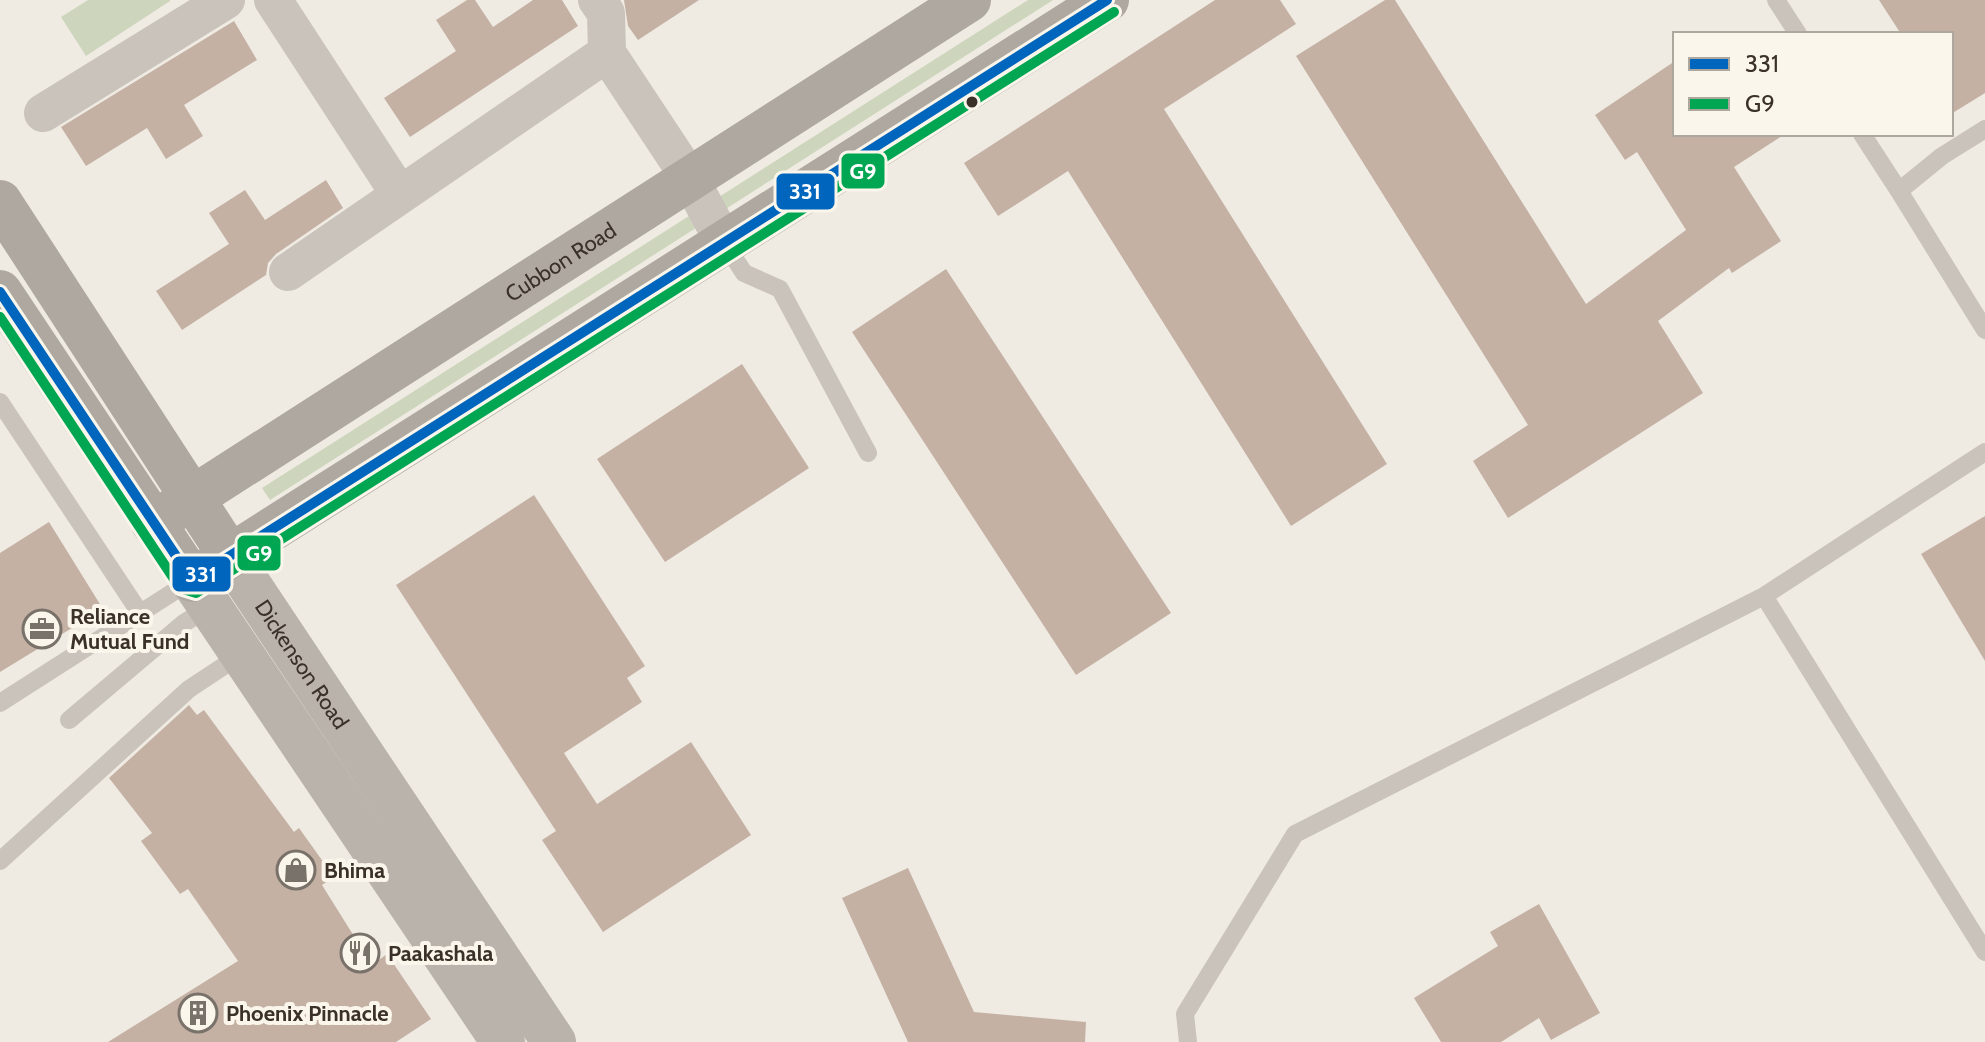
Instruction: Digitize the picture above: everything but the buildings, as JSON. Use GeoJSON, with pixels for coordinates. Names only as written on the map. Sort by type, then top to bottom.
{"type":"FeatureCollection","features":[{"type":"Feature","properties":{"kind":"main road","name":"Cubbon Road"},"geometry":{"type":"LineString","coordinates":[[153,523],[969,0]]}},
{"type":"Feature","properties":{"kind":"main road"},"geometry":{"type":"LineString","coordinates":[[201,593],[230,556],[1107,0]]}},
{"type":"Feature","properties":{"kind":"main road","name":"Dickenson Road"},"geometry":{"type":"LineString","coordinates":[[0,202],[230,556],[554,1042]]}},
{"type":"Feature","properties":{"kind":"main road","name":"Dickenson Road"},"geometry":{"type":"LineString","coordinates":[[0,292],[503,1042]]}},
{"type":"Feature","properties":{"kind":"street"},"geometry":{"type":"LineString","coordinates":[[43,113],[226,0]]}},
{"type":"Feature","properties":{"kind":"street"},"geometry":{"type":"LineString","coordinates":[[273,0],[400,195]]}},
{"type":"Feature","properties":{"kind":"street"},"geometry":{"type":"LineString","coordinates":[[597,0],[606,13],[607,53],[689,177],[724,242]]}},
{"type":"Feature","properties":{"kind":"street"},"geometry":{"type":"LineString","coordinates":[[288,272],[607,53]]}},
{"type":"Feature","properties":{"kind":"lane"},"geometry":{"type":"LineString","coordinates":[[1776,0],[1797,32]]}},
{"type":"Feature","properties":{"kind":"lane"},"geometry":{"type":"LineString","coordinates":[[1899,191],[1942,156],[1985,129]]}},
{"type":"Feature","properties":{"kind":"lane"},"geometry":{"type":"LineString","coordinates":[[1863,136],[1985,330]]}},
{"type":"Feature","properties":{"kind":"lane"},"geometry":{"type":"LineString","coordinates":[[724,242],[744,273],[780,289],[868,453]]}},
{"type":"Feature","properties":{"kind":"lane"},"geometry":{"type":"LineString","coordinates":[[0,402],[140,613]]}},
{"type":"Feature","properties":{"kind":"lane"},"geometry":{"type":"LineString","coordinates":[[1188,1042],[1185,1014],[1295,834],[1764,596],[1985,452]]}},
{"type":"Feature","properties":{"kind":"lane"},"geometry":{"type":"LineString","coordinates":[[0,703],[140,613],[201,593]]}},
{"type":"Feature","properties":{"kind":"lane"},"geometry":{"type":"LineString","coordinates":[[69,720],[184,623],[201,593]]}},
{"type":"Feature","properties":{"kind":"lane"},"geometry":{"type":"LineString","coordinates":[[1764,596],[1985,952]]}},
{"type":"Feature","properties":{"kind":"lane"},"geometry":{"type":"LineString","coordinates":[[0,861],[189,689],[242,654]]}},
{"type":"Feature","properties":{"kind":"green space"},"geometry":{"type":"Polygon","coordinates":[[[88,0],[170,1],[86,56],[61,17],[88,0]]]}},
{"type":"Feature","properties":{"kind":"green space"},"geometry":{"type":"Polygon","coordinates":[[[1028,0],[1053,0],[270,500],[262,488],[1028,0]]]}},
{"type":"Feature","properties":{"kind":"transit line","name":"331"},"geometry":{"type":"LineString","coordinates":[[0,292],[192,580],[1107,0]]}},
{"type":"Feature","properties":{"kind":"transit line","name":"G9"},"geometry":{"type":"LineString","coordinates":[[0,317],[180,588],[196,593],[1114,12]]}},
{"type":"Feature","properties":{"kind":"place","name":"Reliance Mutual Fund"},"geometry":{"type":"Point","coordinates":[42,629]}},
{"type":"Feature","properties":{"kind":"place","name":"Bhima"},"geometry":{"type":"Point","coordinates":[296,870]}},
{"type":"Feature","properties":{"kind":"place","name":"Paakashala"},"geometry":{"type":"Point","coordinates":[360,953]}},
{"type":"Feature","properties":{"kind":"place","name":"Phoenix Pinnacle"},"geometry":{"type":"Point","coordinates":[198,1013]}}]}
